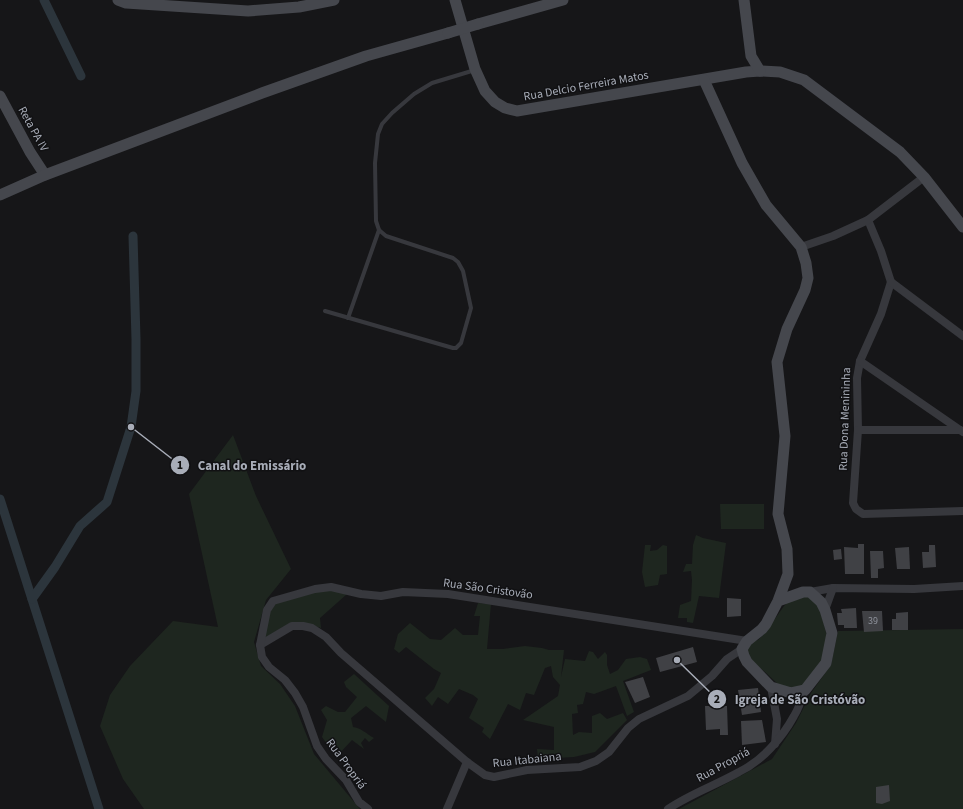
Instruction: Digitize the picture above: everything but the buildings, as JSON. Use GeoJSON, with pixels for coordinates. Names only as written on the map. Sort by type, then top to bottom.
{"type":"FeatureCollection","features":[{"type":"Feature","properties":{"kind":"street"},"geometry":{"type":"LineString","coordinates":[[118,0],[126,3],[248,11],[298,7],[334,0]]}},
{"type":"Feature","properties":{"kind":"street","name":"Rua Delcio Ferreira Matos"},"geometry":{"type":"LineString","coordinates":[[454,0],[475,69],[485,92],[495,102],[505,108],[517,111],[746,72],[780,72],[804,80],[900,152],[924,178],[963,227]]}},
{"type":"Feature","properties":{"kind":"street"},"geometry":{"type":"LineString","coordinates":[[0,195],[45,175],[262,93],[366,56],[448,34],[563,0]]}},
{"type":"Feature","properties":{"kind":"street"},"geometry":{"type":"LineString","coordinates":[[744,0],[751,56],[760,71]]}},
{"type":"Feature","properties":{"kind":"street"},"geometry":{"type":"LineString","coordinates":[[746,72],[751,56]]}},
{"type":"Feature","properties":{"kind":"street"},"geometry":{"type":"LineString","coordinates":[[704,80],[742,163],[766,205],[801,247],[806,263],[808,278],[805,290],[787,329],[777,362],[785,436],[778,514],[787,549],[788,574],[778,601],[766,624],[745,645],[744,656],[747,662],[771,687],[791,693],[805,690],[826,664],[832,633],[821,602],[794,584],[788,574]]}},
{"type":"Feature","properties":{"kind":"street","name":"Reta PA IV"},"geometry":{"type":"LineString","coordinates":[[0,96],[30,152],[45,175]]}},
{"type":"Feature","properties":{"kind":"street"},"geometry":{"type":"LineString","coordinates":[[801,247],[833,236],[868,220],[924,178]]}},
{"type":"Feature","properties":{"kind":"street"},"geometry":{"type":"LineString","coordinates":[[868,220],[890,282],[962,333]]}},
{"type":"Feature","properties":{"kind":"street","name":"Rua Dona Menininha"},"geometry":{"type":"LineString","coordinates":[[890,282],[881,314],[860,361],[858,378],[858,430],[853,503],[856,509],[863,514],[963,511]]}},
{"type":"Feature","properties":{"kind":"street"},"geometry":{"type":"LineString","coordinates":[[860,361],[962,431]]}},
{"type":"Feature","properties":{"kind":"street"},"geometry":{"type":"LineString","coordinates":[[858,430],[962,431]]}},
{"type":"Feature","properties":{"kind":"street"},"geometry":{"type":"LineString","coordinates":[[778,601],[807,592],[833,588],[914,589],[963,586]]}},
{"type":"Feature","properties":{"kind":"street","name":"Rua São Cristovão"},"geometry":{"type":"LineString","coordinates":[[260,645],[267,610],[273,601],[315,589],[331,587],[361,594],[381,596],[404,592],[448,594],[745,645]]}},
{"type":"Feature","properties":{"kind":"street"},"geometry":{"type":"LineString","coordinates":[[825,610],[833,588]]}},
{"type":"Feature","properties":{"kind":"street","name":"Rua Itabaiana"},"geometry":{"type":"LineString","coordinates":[[260,645],[292,626],[312,628],[326,637],[341,653],[467,762],[485,775],[494,777],[527,770],[580,766],[596,761],[609,752],[628,728],[639,719],[688,696],[712,676],[727,659],[745,645]]}},
{"type":"Feature","properties":{"kind":"street","name":"Rua Propriá"},"geometry":{"type":"LineString","coordinates":[[260,645],[262,657],[269,667],[285,680],[295,693],[318,746],[326,759],[346,780],[359,802],[368,809]]}},
{"type":"Feature","properties":{"kind":"street"},"geometry":{"type":"LineString","coordinates":[[771,687],[777,719],[775,744]]}},
{"type":"Feature","properties":{"kind":"street","name":"Rua Propriá"},"geometry":{"type":"LineString","coordinates":[[668,809],[681,800],[741,772],[758,761],[775,744],[794,716],[805,690]]}},
{"type":"Feature","properties":{"kind":"street"},"geometry":{"type":"LineString","coordinates":[[447,809],[467,762]]}},
{"type":"Feature","properties":{"kind":"lane"},"geometry":{"type":"LineString","coordinates":[[325,311],[453,348],[456,348],[461,343],[471,308],[463,271],[458,262],[453,258],[386,236],[379,230],[376,222],[375,163],[378,134],[382,124],[392,113],[414,94],[432,83],[475,69]]}},
{"type":"Feature","properties":{"kind":"lane"},"geometry":{"type":"LineString","coordinates":[[348,318],[379,230]]}},
{"type":"Feature","properties":{"kind":"shaded area"},"geometry":{"type":"Polygon","coordinates":[[[233,435],[256,496],[291,569],[266,600],[254,642],[261,666],[280,684],[295,706],[314,754],[360,809],[144,809],[123,779],[100,726],[110,695],[130,666],[173,621],[218,627],[189,494],[233,435]]]}},
{"type":"Feature","properties":{"kind":"shaded area"},"geometry":{"type":"Polygon","coordinates":[[[720,504],[764,504],[764,529],[721,529],[720,504]]]}},
{"type":"Feature","properties":{"kind":"shaded area"},"geometry":{"type":"Polygon","coordinates":[[[696,535],[726,543],[719,598],[699,596],[693,623],[687,622],[687,618],[678,618],[680,605],[691,601],[691,571],[683,572],[686,564],[692,564],[693,545],[696,535]]]}},
{"type":"Feature","properties":{"kind":"shaded area"},"geometry":{"type":"Polygon","coordinates":[[[645,545],[651,545],[650,551],[657,550],[663,545],[667,546],[667,574],[660,575],[658,585],[645,587],[642,572],[645,545]]]}},
{"type":"Feature","properties":{"kind":"shaded area"},"geometry":{"type":"Polygon","coordinates":[[[332,590],[347,594],[320,618],[321,628],[306,624],[264,639],[270,612],[276,603],[316,592],[332,590]]]}},
{"type":"Feature","properties":{"kind":"shaded area"},"geometry":{"type":"Polygon","coordinates":[[[804,595],[813,599],[820,607],[827,637],[825,661],[806,685],[793,689],[780,686],[754,663],[746,650],[748,643],[758,640],[765,633],[784,606],[793,597],[804,595]]]}},
{"type":"Feature","properties":{"kind":"shaded area"},"geometry":{"type":"Polygon","coordinates":[[[478,603],[491,604],[487,649],[503,649],[525,646],[549,650],[564,650],[561,677],[565,659],[585,661],[589,651],[593,652],[598,659],[605,652],[607,655],[607,665],[610,674],[618,670],[626,659],[640,657],[647,659],[651,670],[623,681],[634,712],[627,716],[616,686],[594,694],[586,692],[583,704],[577,705],[578,713],[572,714],[573,735],[579,732],[592,733],[592,716],[600,713],[607,719],[623,713],[627,720],[595,752],[574,757],[538,759],[537,749],[554,750],[554,727],[523,720],[558,696],[560,685],[553,677],[551,666],[545,668],[534,695],[526,693],[520,710],[508,704],[490,739],[482,732],[484,728],[469,718],[478,699],[473,695],[459,689],[448,704],[438,697],[432,706],[425,698],[434,689],[441,673],[406,647],[399,653],[394,649],[398,634],[410,623],[430,639],[441,640],[455,628],[463,635],[478,635],[480,616],[474,616],[478,603]]]}},
{"type":"Feature","properties":{"kind":"shaded area"},"geometry":{"type":"Polygon","coordinates":[[[963,629],[963,809],[679,809],[772,759],[796,723],[811,693],[831,665],[838,631],[963,629]]]}},
{"type":"Feature","properties":{"kind":"shaded area"},"geometry":{"type":"Polygon","coordinates":[[[354,674],[389,706],[386,722],[366,706],[351,718],[353,727],[362,730],[374,738],[369,742],[365,738],[361,743],[364,749],[352,740],[336,757],[322,737],[327,720],[321,710],[326,706],[338,712],[345,712],[357,697],[346,687],[344,682],[354,674]]]}},
{"type":"Feature","properties":{"kind":"waterway"},"geometry":{"type":"LineString","coordinates":[[44,0],[81,76]]}},
{"type":"Feature","properties":{"kind":"waterway"},"geometry":{"type":"LineString","coordinates":[[32,599],[55,567],[80,526],[107,502],[131,427],[136,391],[133,236]]}},
{"type":"Feature","properties":{"kind":"waterway"},"geometry":{"type":"LineString","coordinates":[[0,499],[99,809]]}},
{"type":"Feature","properties":{"kind":"place","name":"Canal do Emissário"},"geometry":{"type":"Point","coordinates":[131,427]}},
{"type":"Feature","properties":{"kind":"place","name":"Igreja de São Cristóvão"},"geometry":{"type":"Point","coordinates":[677,660]}}]}
